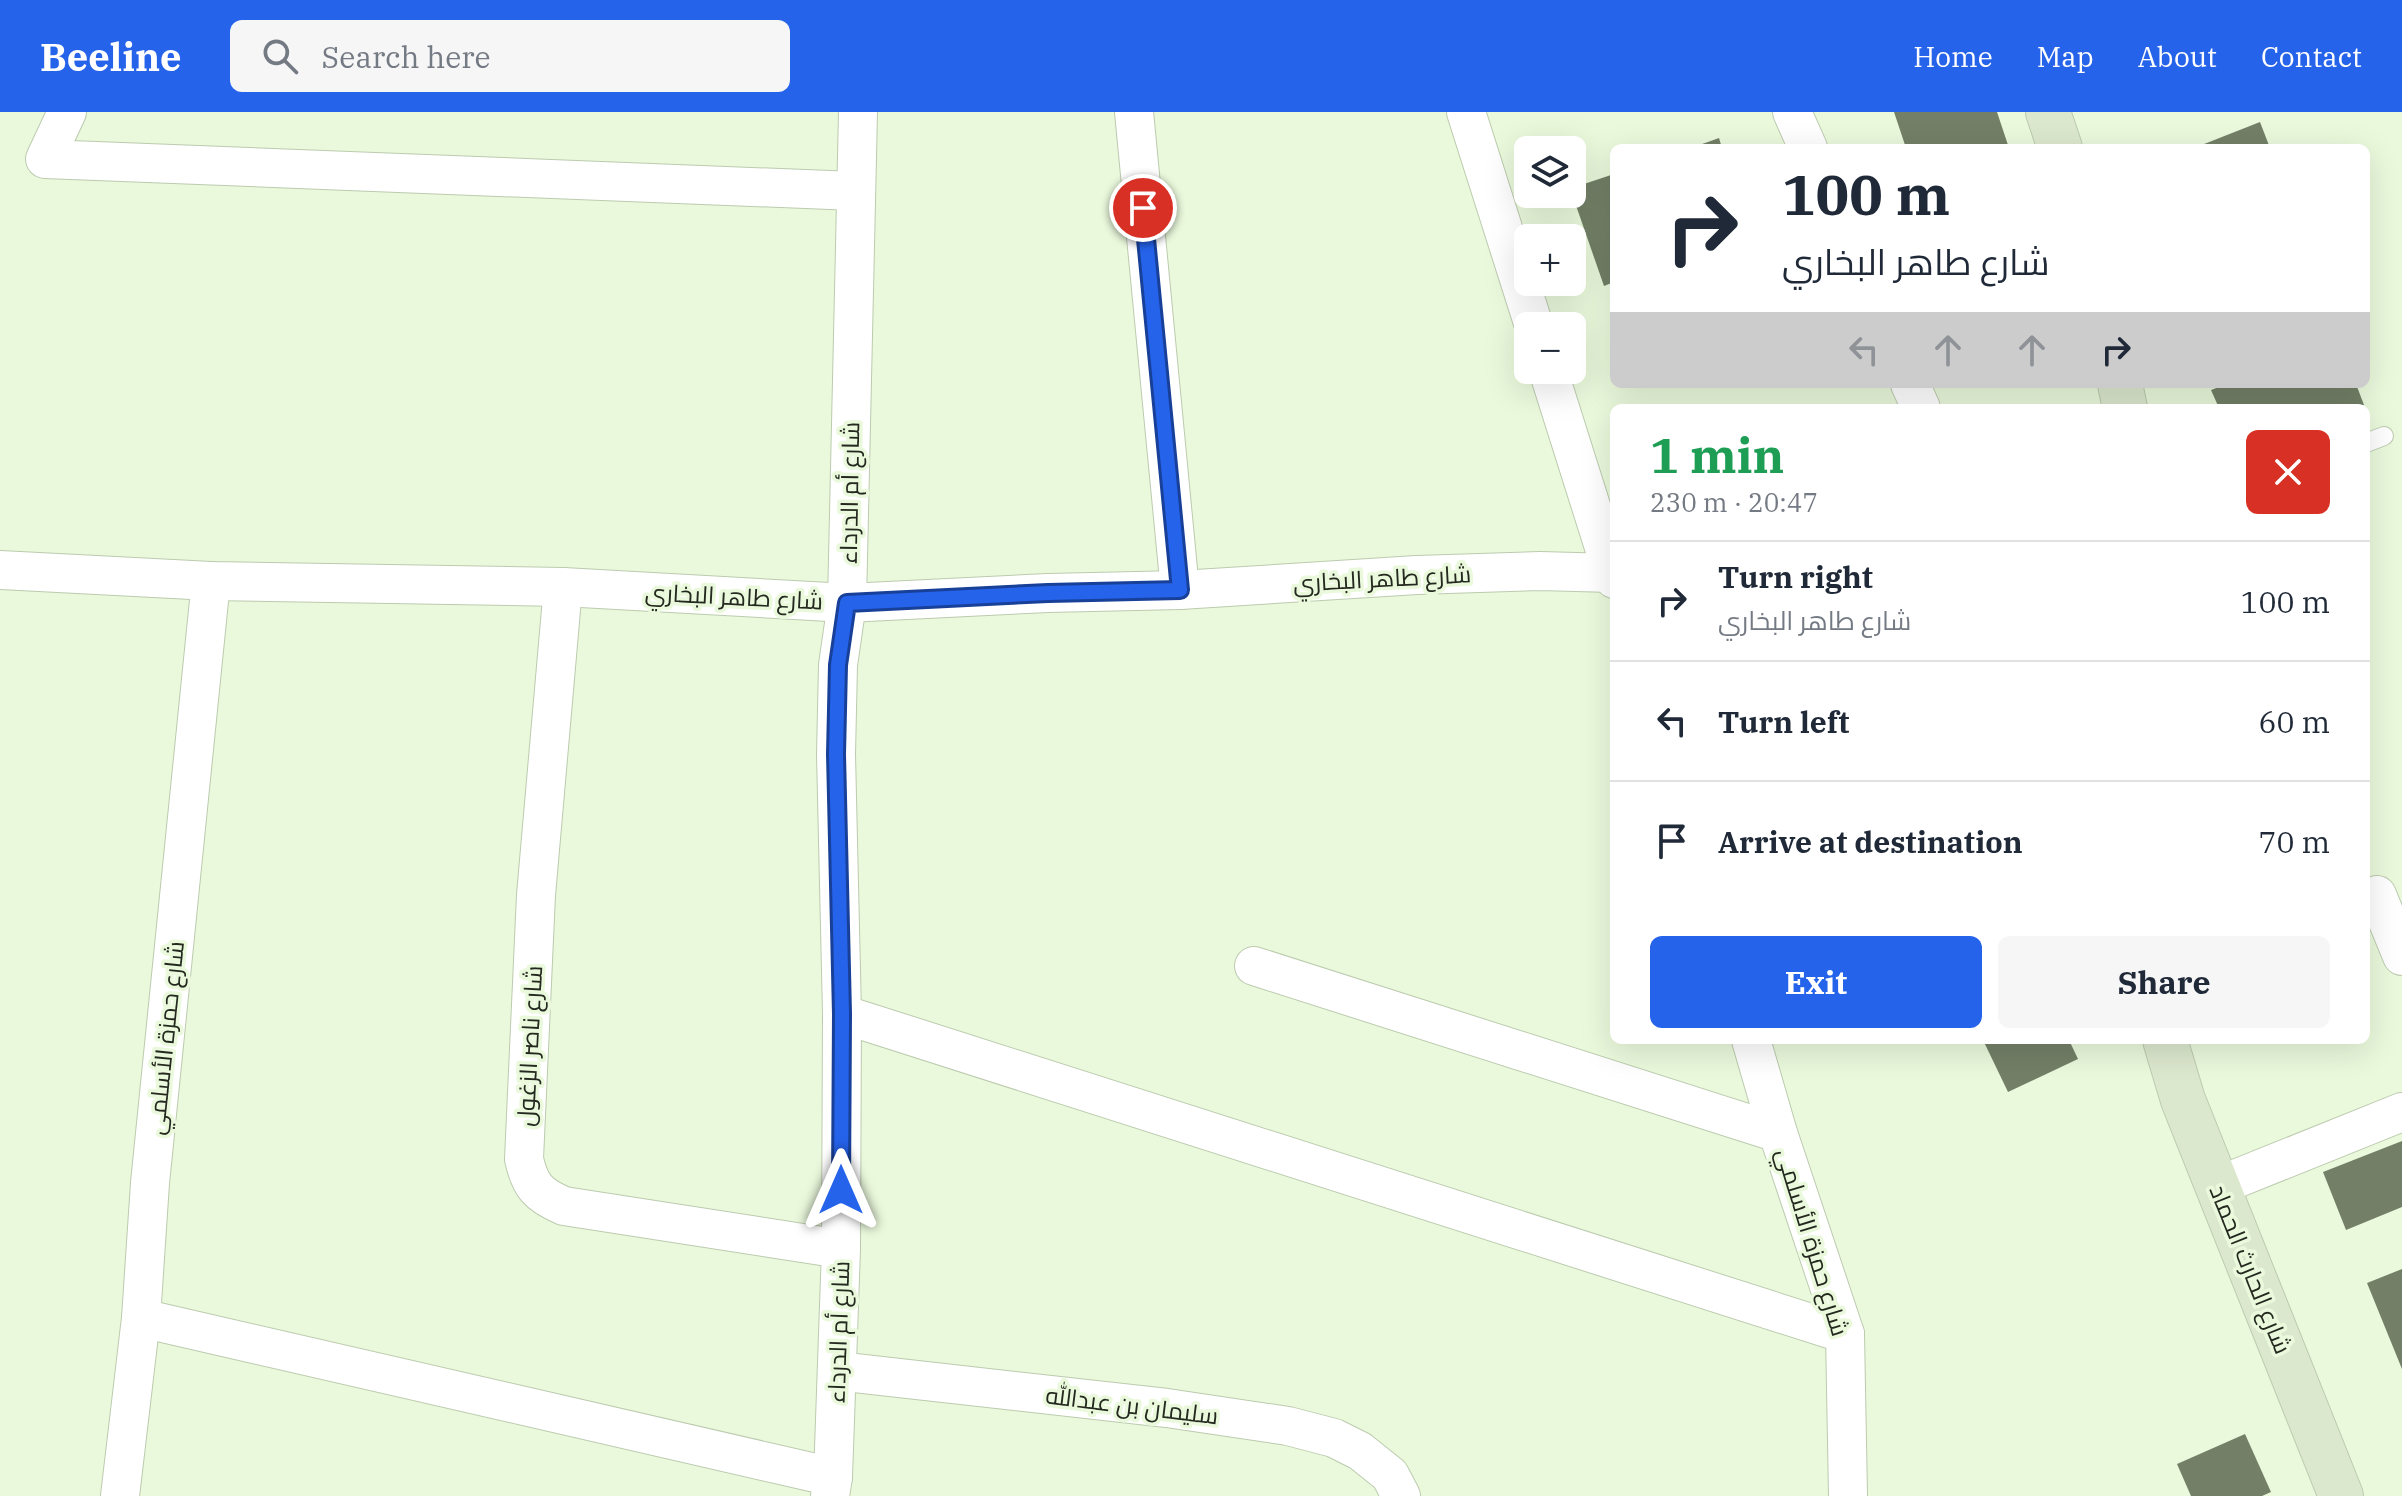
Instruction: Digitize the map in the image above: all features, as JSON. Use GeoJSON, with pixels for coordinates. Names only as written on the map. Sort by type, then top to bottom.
{"type":"FeatureCollection","features":[{"type":"Feature","properties":{"kind":"street"},"geometry":{"type":"LineString","coordinates":[[67,112],[45,159],[855,191]]}},
{"type":"Feature","properties":{"kind":"street","name":"شارع أم الدرداء"},"geometry":{"type":"LineString","coordinates":[[832,1486],[841,1249],[842,1014],[836,754],[838,665],[847,603],[858,112]]}},
{"type":"Feature","properties":{"kind":"street"},"geometry":{"type":"LineString","coordinates":[[1134,112],[1180,590]]}},
{"type":"Feature","properties":{"kind":"street"},"geometry":{"type":"LineString","coordinates":[[1466,112],[1530,312]]}},
{"type":"Feature","properties":{"kind":"street"},"geometry":{"type":"LineString","coordinates":[[1792,112],[1806,144]]}},
{"type":"Feature","properties":{"kind":"street"},"geometry":{"type":"LineString","coordinates":[[2048,112],[2059,144]]}},
{"type":"Feature","properties":{"kind":"street"},"geometry":{"type":"LineString","coordinates":[[1552,384],[1610,566]]}},
{"type":"Feature","properties":{"kind":"street","name":"شارع طاهر البخاري"},"geometry":{"type":"LineString","coordinates":[[0,570],[211,581],[563,587],[847,603],[1180,590],[1417,575],[1540,571],[1610,576]]}},
{"type":"Feature","properties":{"kind":"street","name":"شارع حمزة الأسلمي"},"geometry":{"type":"LineString","coordinates":[[120,1496],[141,1318],[150,1183],[211,581]]}},
{"type":"Feature","properties":{"kind":"street","name":"شارع ناصر الزغول"},"geometry":{"type":"LineString","coordinates":[[563,587],[536,895],[524,1159],[528,1179],[540,1193],[564,1206],[841,1249]]}},
{"type":"Feature","properties":{"kind":"street"},"geometry":{"type":"LineString","coordinates":[[2377,895],[2402,956]]}},
{"type":"Feature","properties":{"kind":"street"},"geometry":{"type":"LineString","coordinates":[[1254,966],[1778,1133]]}},
{"type":"Feature","properties":{"kind":"street"},"geometry":{"type":"LineString","coordinates":[[842,1014],[1845,1334]]}},
{"type":"Feature","properties":{"kind":"street","name":"شارع حمزة الأسلمي"},"geometry":{"type":"LineString","coordinates":[[1752,1044],[1778,1133],[1845,1334],[1848,1496]]}},
{"type":"Feature","properties":{"kind":"street","name":"شارع الحارث الحماد"},"geometry":{"type":"LineString","coordinates":[[2166,1044],[2183,1100],[2341,1496]]}},
{"type":"Feature","properties":{"kind":"street"},"geometry":{"type":"LineString","coordinates":[[2218,1186],[2402,1112]]}},
{"type":"Feature","properties":{"kind":"street"},"geometry":{"type":"LineString","coordinates":[[141,1318],[832,1486]]}},
{"type":"Feature","properties":{"kind":"street","name":"سليمان بن عبدالله"},"geometry":{"type":"LineString","coordinates":[[837,1371],[1167,1408],[1288,1426],[1334,1438],[1360,1451],[1390,1475],[1401,1496]]}},
{"type":"Feature","properties":{"kind":"building"},"geometry":{"type":"Polygon","coordinates":[[[1894,112],[1997,112],[2008,144],[1905,144],[1894,112]]]}},
{"type":"Feature","properties":{"kind":"building"},"geometry":{"type":"Polygon","coordinates":[[[2260,122],[2268,144],[2204,144],[2260,122]]]}},
{"type":"Feature","properties":{"kind":"building"},"geometry":{"type":"Polygon","coordinates":[[[1719,138],[1721,144],[1702,144],[1719,138]]]}},
{"type":"Feature","properties":{"kind":"building"},"geometry":{"type":"Polygon","coordinates":[[[1610,175],[1610,284],[1604,286],[1586,234],[1586,224],[1582,224],[1577,208],[1586,208],[1586,183],[1610,175]]]}},
{"type":"Feature","properties":{"kind":"building"},"geometry":{"type":"Polygon","coordinates":[[[2358,388],[2364,404],[2217,404],[2211,390],[2358,388]]]}},
{"type":"Feature","properties":{"kind":"building"},"geometry":{"type":"Polygon","coordinates":[[[1985,1044],[2071,1044],[2078,1059],[2008,1092],[1985,1044]]]}},
{"type":"Feature","properties":{"kind":"building"},"geometry":{"type":"Polygon","coordinates":[[[2402,1141],[2402,1207],[2346,1230],[2323,1172],[2402,1141]]]}},
{"type":"Feature","properties":{"kind":"building"},"geometry":{"type":"Polygon","coordinates":[[[2402,1269],[2402,1369],[2367,1283],[2402,1269]]]}},
{"type":"Feature","properties":{"kind":"building"},"geometry":{"type":"Polygon","coordinates":[[[2245,1434],[2271,1492],[2262,1496],[2191,1496],[2177,1464],[2245,1434]]]}},
{"type":"Feature","properties":{"kind":"route"},"geometry":{"type":"LineString","coordinates":[[841,1190],[842,1014],[836,754],[838,665],[847,603],[1180,590],[1143,208]]}}]}
